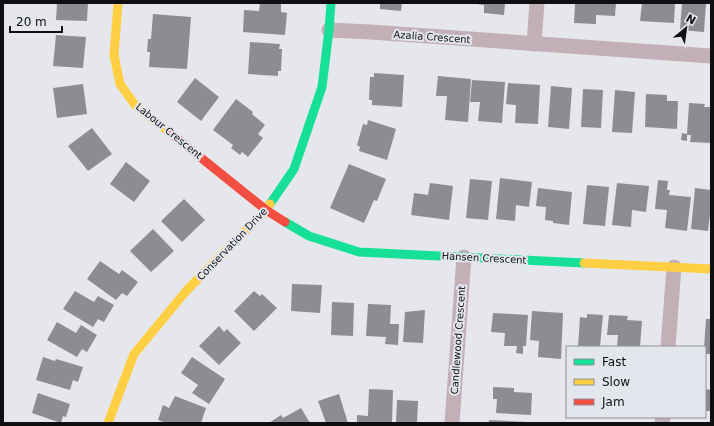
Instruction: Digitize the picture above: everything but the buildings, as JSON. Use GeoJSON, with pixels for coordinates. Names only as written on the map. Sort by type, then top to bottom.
{"type":"FeatureCollection","features":[{"type":"Feature","properties":{"kind":"street","name":"Labour Crescent"},"geometry":{"type":"LineString","coordinates":[[118,3],[114,55],[120,84],[136,104],[266,210]]}},
{"type":"Feature","properties":{"kind":"street","name":"Conservation Drive"},"geometry":{"type":"LineString","coordinates":[[108,423],[134,354],[187,290],[266,210],[294,169],[322,87],[331,3]]}},
{"type":"Feature","properties":{"kind":"street"},"geometry":{"type":"LineString","coordinates":[[534,44],[537,3]]}},
{"type":"Feature","properties":{"kind":"street","name":"Azalia Crescent"},"geometry":{"type":"LineString","coordinates":[[329,30],[711,56]]}},
{"type":"Feature","properties":{"kind":"street","name":"Hansen Crescent"},"geometry":{"type":"LineString","coordinates":[[266,210],[309,236],[359,252],[711,269]]}},
{"type":"Feature","properties":{"kind":"street","name":"Candlewood Crescent"},"geometry":{"type":"LineString","coordinates":[[452,423],[464,257]]}},
{"type":"Feature","properties":{"kind":"street"},"geometry":{"type":"LineString","coordinates":[[668,346],[674,267]]}},
{"type":"Feature","properties":{"kind":"traffic: fast"},"geometry":{"type":"LineString","coordinates":[[270,204],[294,169],[322,87],[331,3]]}},
{"type":"Feature","properties":{"kind":"traffic: fast"},"geometry":{"type":"LineString","coordinates":[[285,222],[309,236],[359,252],[584,263]]}},
{"type":"Feature","properties":{"kind":"traffic: slow"},"geometry":{"type":"LineString","coordinates":[[118,3],[114,55],[120,84],[135,105],[169,132]]}},
{"type":"Feature","properties":{"kind":"traffic: slow"},"geometry":{"type":"LineString","coordinates":[[108,423],[134,354],[187,290],[266,210],[270,204]]}},
{"type":"Feature","properties":{"kind":"traffic: slow"},"geometry":{"type":"LineString","coordinates":[[584,263],[711,269]]}},
{"type":"Feature","properties":{"kind":"traffic: jam"},"geometry":{"type":"LineString","coordinates":[[169,132],[266,210],[285,222]]}}]}
